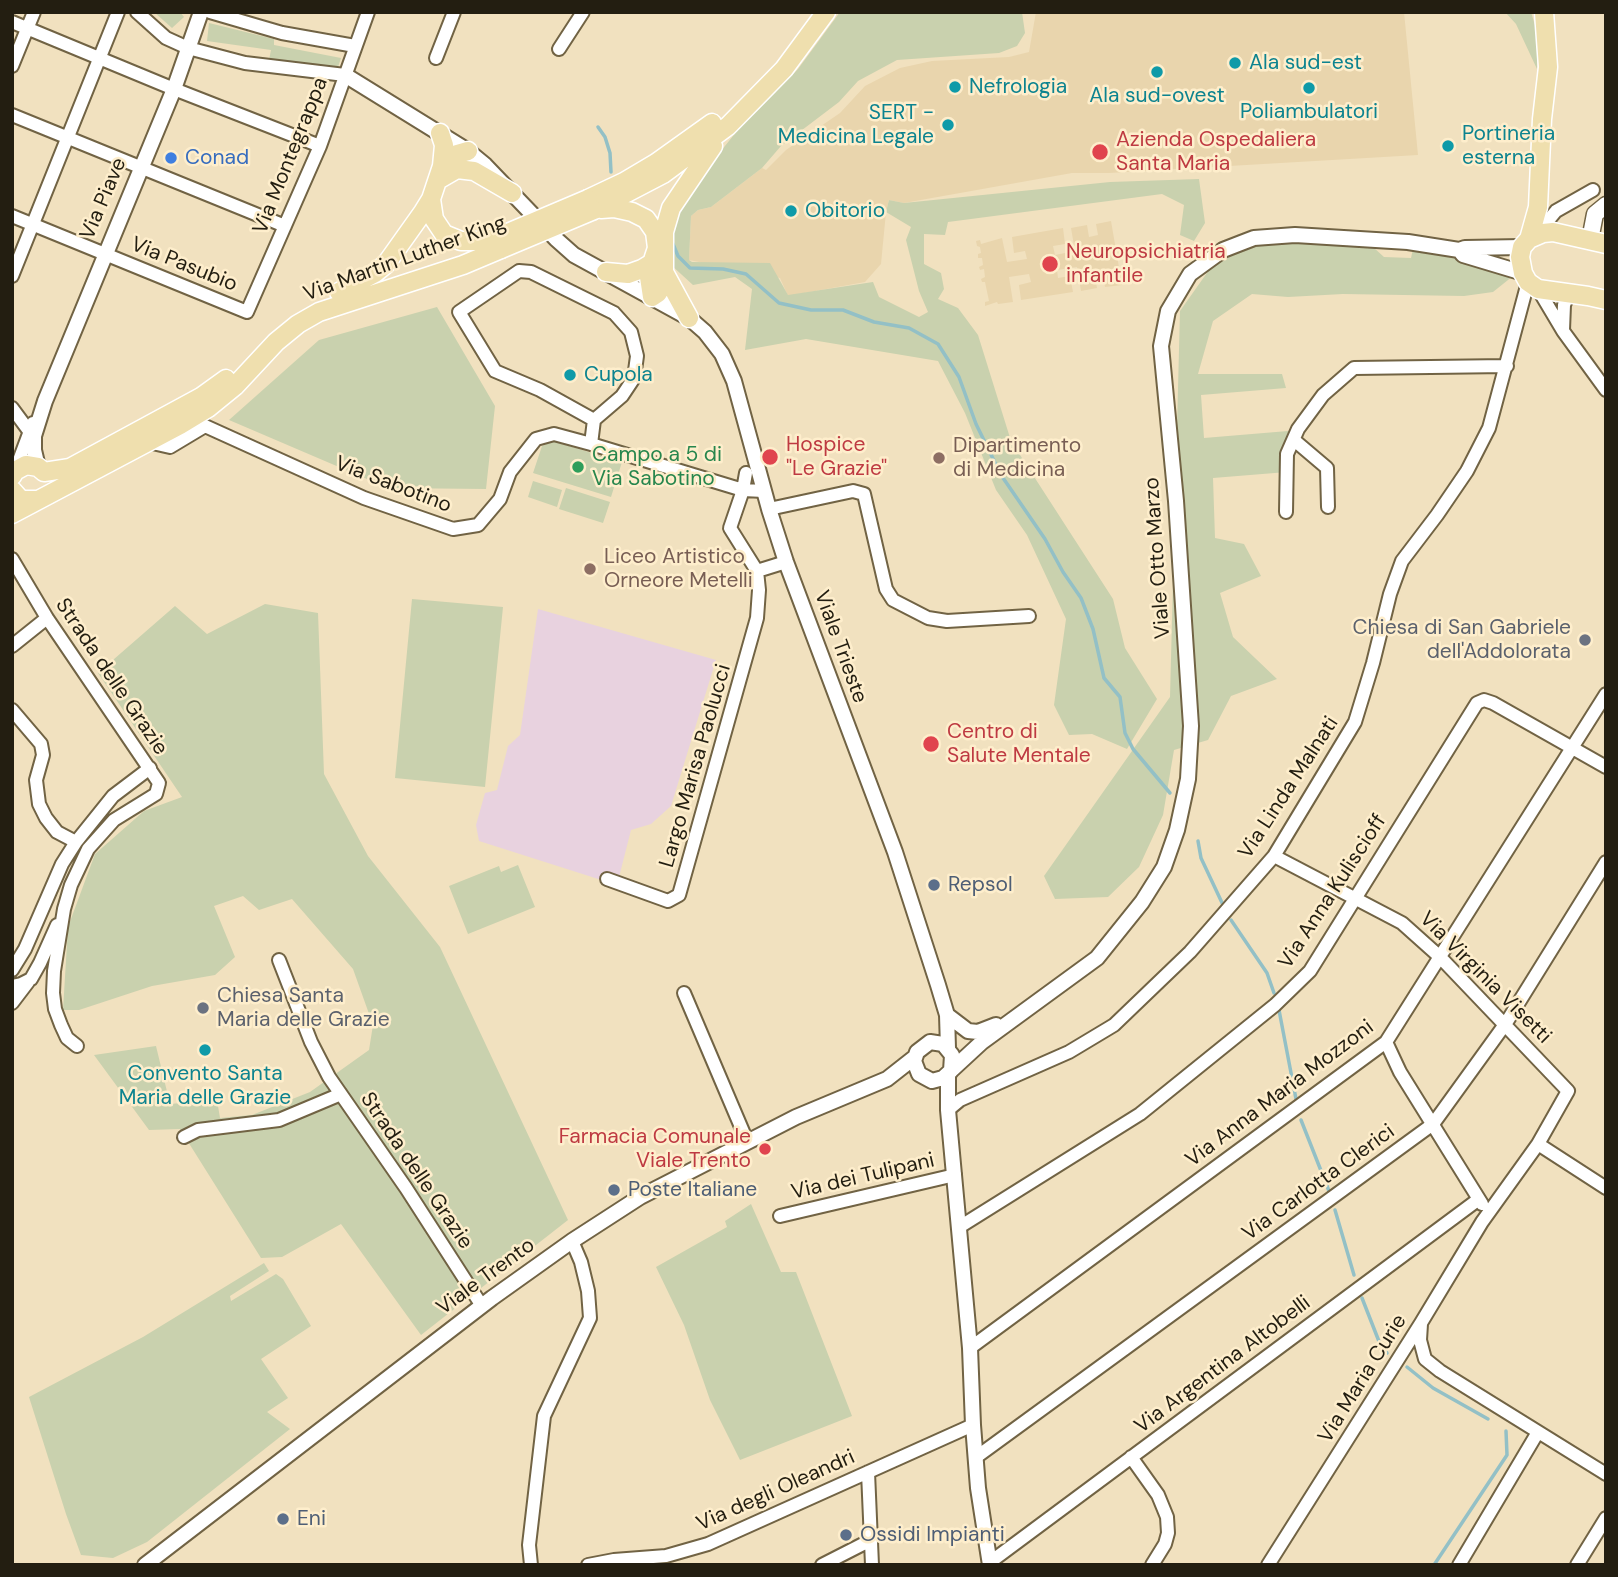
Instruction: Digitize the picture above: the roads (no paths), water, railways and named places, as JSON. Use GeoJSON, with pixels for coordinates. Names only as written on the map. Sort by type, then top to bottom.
{"type":"FeatureCollection","features":[{"type":"Feature","properties":{"kind":"main road","name":"Via Martin Luther King"},"geometry":{"type":"LineString","coordinates":[[591,205],[720,117],[759,79],[813,12]]}},
{"type":"Feature","properties":{"kind":"main road","name":"Via Martin Luther King"},"geometry":{"type":"LineString","coordinates":[[41,469],[70,468],[201,397],[228,377],[269,333],[291,315],[314,302],[498,243],[663,174],[728,126],[784,69],[826,12]]}},
{"type":"Feature","properties":{"kind":"main road"},"geometry":{"type":"LineString","coordinates":[[1525,243],[1546,220],[1542,119],[1548,67],[1544,12]]}},
{"type":"Feature","properties":{"kind":"main road"},"geometry":{"type":"LineString","coordinates":[[689,318],[658,267],[664,232],[671,208],[728,126]]}},
{"type":"Feature","properties":{"kind":"main road"},"geometry":{"type":"LineString","coordinates":[[440,133],[444,145],[446,172]]}},
{"type":"Feature","properties":{"kind":"main road"},"geometry":{"type":"LineString","coordinates":[[339,292],[375,274],[397,252],[431,199],[454,155],[468,151]]}},
{"type":"Feature","properties":{"kind":"main road"},"geometry":{"type":"LineString","coordinates":[[446,172],[474,171],[512,193]]}},
{"type":"Feature","properties":{"kind":"main road"},"geometry":{"type":"LineString","coordinates":[[431,199],[434,219],[444,234],[461,241],[498,243]]}},
{"type":"Feature","properties":{"kind":"main road"},"geometry":{"type":"LineString","coordinates":[[591,205],[632,212],[646,219],[655,232],[658,267],[663,284],[652,297]]}},
{"type":"Feature","properties":{"kind":"main road"},"geometry":{"type":"LineString","coordinates":[[1546,220],[1598,242],[1595,214],[1606,205]]}},
{"type":"Feature","properties":{"kind":"main road"},"geometry":{"type":"LineString","coordinates":[[1546,220],[1525,243],[1520,257],[1530,282],[1606,300]]}},
{"type":"Feature","properties":{"kind":"main road","name":"Via Martin Luther King"},"geometry":{"type":"LineString","coordinates":[[12,513],[208,408],[235,386],[276,342],[298,324],[319,312],[463,265],[498,243]]}},
{"type":"Feature","properties":{"kind":"main road"},"geometry":{"type":"LineString","coordinates":[[606,272],[628,274],[658,267]]}},
{"type":"Feature","properties":{"kind":"main road","name":"Via Piave"},"geometry":{"type":"LineString","coordinates":[[14,474],[26,465],[41,469]]}},
{"type":"Feature","properties":{"kind":"main road"},"geometry":{"type":"LineString","coordinates":[[12,490],[21,500],[38,500],[48,487],[41,469]]}},
{"type":"Feature","properties":{"kind":"street"},"geometry":{"type":"LineString","coordinates":[[12,66],[34,12]]}},
{"type":"Feature","properties":{"kind":"street"},"geometry":{"type":"LineString","coordinates":[[12,276],[118,12]]}},
{"type":"Feature","properties":{"kind":"street"},"geometry":{"type":"LineString","coordinates":[[137,12],[166,38],[188,48],[245,63],[345,75]]}},
{"type":"Feature","properties":{"kind":"street","name":"Via Piave"},"geometry":{"type":"LineString","coordinates":[[41,469],[34,450],[34,436],[45,401],[174,89],[201,12]]}},
{"type":"Feature","properties":{"kind":"street"},"geometry":{"type":"LineString","coordinates":[[210,12],[282,33],[355,46]]}},
{"type":"Feature","properties":{"kind":"street"},"geometry":{"type":"LineString","coordinates":[[356,12],[361,27]]}},
{"type":"Feature","properties":{"kind":"street","name":"Via Montegrappa"},"geometry":{"type":"LineString","coordinates":[[247,312],[320,146],[368,12]]}},
{"type":"Feature","properties":{"kind":"street"},"geometry":{"type":"LineString","coordinates":[[436,58],[454,12]]}},
{"type":"Feature","properties":{"kind":"street"},"geometry":{"type":"LineString","coordinates":[[559,48],[583,12]]}},
{"type":"Feature","properties":{"kind":"street"},"geometry":{"type":"LineString","coordinates":[[12,22],[320,146]]}},
{"type":"Feature","properties":{"kind":"street","name":"Viale Trieste"},"geometry":{"type":"LineString","coordinates":[[345,75],[468,151],[574,255],[689,318],[705,332],[722,354],[734,381],[786,562],[895,852],[943,999],[949,1049]]}},
{"type":"Feature","properties":{"kind":"street"},"geometry":{"type":"LineString","coordinates":[[12,115],[285,226]]}},
{"type":"Feature","properties":{"kind":"street"},"geometry":{"type":"LineString","coordinates":[[1546,220],[1556,211],[1593,190]]}},
{"type":"Feature","properties":{"kind":"street","name":"Via Pasubio"},"geometry":{"type":"LineString","coordinates":[[12,216],[247,312]]}},
{"type":"Feature","properties":{"kind":"street","name":"Viale Otto Marzo"},"geometry":{"type":"LineString","coordinates":[[949,1073],[982,1042],[1097,958],[1150,890],[1164,867],[1177,830],[1188,779],[1191,726],[1176,501],[1161,346],[1168,312],[1191,274],[1223,250],[1254,238],[1295,235],[1355,237],[1459,250],[1525,243]]}},
{"type":"Feature","properties":{"kind":"street","name":"Viale Otto Marzo"},"geometry":{"type":"LineString","coordinates":[[1459,250],[1463,255],[1530,282]]}},
{"type":"Feature","properties":{"kind":"street"},"geometry":{"type":"LineString","coordinates":[[594,420],[540,390],[495,371],[459,312],[519,271],[531,272],[614,313],[631,332],[637,356],[634,378],[622,396],[594,420],[591,444],[744,490],[764,491]]}},
{"type":"Feature","properties":{"kind":"street"},"geometry":{"type":"LineString","coordinates":[[1530,282],[1606,390]]}},
{"type":"Feature","properties":{"kind":"street","name":"Via Linda Malnati"},"geometry":{"type":"LineString","coordinates":[[948,1107],[1069,1052],[1114,1025],[1189,952],[1274,856],[1355,722],[1390,594],[1402,561],[1467,471],[1489,428],[1521,304],[1530,282]]}},
{"type":"Feature","properties":{"kind":"street"},"geometry":{"type":"LineString","coordinates":[[1563,331],[1564,305],[1569,293]]}},
{"type":"Feature","properties":{"kind":"street"},"geometry":{"type":"LineString","coordinates":[[1286,512],[1287,454],[1298,429],[1323,395],[1354,368],[1507,366]]}},
{"type":"Feature","properties":{"kind":"street","name":"Via Piave"},"geometry":{"type":"LineString","coordinates":[[14,474],[29,431],[45,401]]}},
{"type":"Feature","properties":{"kind":"street"},"geometry":{"type":"LineString","coordinates":[[12,408],[29,431]]}},
{"type":"Feature","properties":{"kind":"street","name":"Via Sabotino"},"geometry":{"type":"LineString","coordinates":[[148,442],[170,447],[205,426],[364,498],[453,529],[478,525],[500,499],[510,472],[536,439],[554,434],[591,444]]}},
{"type":"Feature","properties":{"kind":"street"},"geometry":{"type":"LineString","coordinates":[[1294,440],[1327,468],[1328,507]]}},
{"type":"Feature","properties":{"kind":"street"},"geometry":{"type":"LineString","coordinates":[[744,490],[746,473],[754,456]]}},
{"type":"Feature","properties":{"kind":"street"},"geometry":{"type":"LineString","coordinates":[[726,485],[746,473]]}},
{"type":"Feature","properties":{"kind":"street","name":"Largo Marisa Paolucci"},"geometry":{"type":"LineString","coordinates":[[607,879],[668,901],[679,895],[757,618],[760,590],[757,571],[730,528],[744,490]]}},
{"type":"Feature","properties":{"kind":"street"},"geometry":{"type":"LineString","coordinates":[[769,509],[853,491],[864,494],[886,589],[893,600],[928,618],[947,621],[1029,616]]}},
{"type":"Feature","properties":{"kind":"street","name":"Strada delle Grazie"},"geometry":{"type":"LineString","coordinates":[[12,559],[47,618],[159,783],[156,794],[114,820],[88,849],[40,963],[12,1003]]}},
{"type":"Feature","properties":{"kind":"street"},"geometry":{"type":"LineString","coordinates":[[757,571],[786,562]]}},
{"type":"Feature","properties":{"kind":"street"},"geometry":{"type":"LineString","coordinates":[[12,646],[47,618]]}},
{"type":"Feature","properties":{"kind":"street","name":"Via Anna Maria Mozzoni"},"geometry":{"type":"LineString","coordinates":[[970,1348],[1386,1042],[1606,694]]}},
{"type":"Feature","properties":{"kind":"street","name":"Via Anna Kuliscioff"},"geometry":{"type":"LineString","coordinates":[[961,1226],[1140,1114],[1275,1005],[1310,971],[1477,703],[1484,700],[1493,703],[1571,748]]}},
{"type":"Feature","properties":{"kind":"street"},"geometry":{"type":"LineString","coordinates":[[12,710],[41,744],[43,755],[36,780],[39,804],[57,832],[76,842]]}},
{"type":"Feature","properties":{"kind":"street"},"geometry":{"type":"LineString","coordinates":[[1571,748],[1606,767]]}},
{"type":"Feature","properties":{"kind":"street"},"geometry":{"type":"LineString","coordinates":[[12,970],[62,864],[76,842],[113,796],[150,768]]}},
{"type":"Feature","properties":{"kind":"street","name":"Via Virginia Visetti"},"geometry":{"type":"LineString","coordinates":[[1274,856],[1402,923],[1506,1023],[1568,1091],[1538,1144],[1488,1213]]}},
{"type":"Feature","properties":{"kind":"street","name":"Via Carlotta Clerici"},"geometry":{"type":"LineString","coordinates":[[975,1458],[1433,1124],[1506,1023],[1606,862]]}},
{"type":"Feature","properties":{"kind":"street","name":"Strada delle Grazie"},"geometry":{"type":"LineString","coordinates":[[64,909],[53,993],[61,1026],[67,1038],[77,1046]]}},
{"type":"Feature","properties":{"kind":"street","name":"Strada delle Grazie"},"geometry":{"type":"LineString","coordinates":[[279,960],[311,1042],[329,1077],[406,1188],[482,1306]]}},
{"type":"Feature","properties":{"kind":"street"},"geometry":{"type":"LineString","coordinates":[[12,986],[31,979]]}},
{"type":"Feature","properties":{"kind":"street"},"geometry":{"type":"LineString","coordinates":[[684,993],[747,1141]]}},
{"type":"Feature","properties":{"kind":"street"},"geometry":{"type":"LineString","coordinates":[[930,1042],[937,1028],[943,999]]}},
{"type":"Feature","properties":{"kind":"street"},"geometry":{"type":"LineString","coordinates":[[947,1015],[968,1031],[978,1032],[1011,1020]]}},
{"type":"Feature","properties":{"kind":"street"},"geometry":{"type":"LineString","coordinates":[[948,1107],[915,1065],[915,1057],[920,1047],[930,1042],[937,1042],[949,1049],[953,1060],[949,1073],[948,1107],[961,1226],[975,1458],[990,1564]]}},
{"type":"Feature","properties":{"kind":"street","name":"Viale Otto Marzo"},"geometry":{"type":"LineString","coordinates":[[949,1049],[982,1042]]}},
{"type":"Feature","properties":{"kind":"street"},"geometry":{"type":"LineString","coordinates":[[1386,1042],[1400,1072],[1488,1213]]}},
{"type":"Feature","properties":{"kind":"street","name":"Viale Trento"},"geometry":{"type":"LineString","coordinates":[[145,1565],[482,1306],[572,1241],[640,1197],[796,1117],[887,1079],[915,1057]]}},
{"type":"Feature","properties":{"kind":"street"},"geometry":{"type":"LineString","coordinates":[[924,1078],[938,1080],[949,1073]]}},
{"type":"Feature","properties":{"kind":"street","name":"Viale Trento"},"geometry":{"type":"LineString","coordinates":[[887,1079],[924,1078]]}},
{"type":"Feature","properties":{"kind":"street","name":"Strada delle Grazie"},"geometry":{"type":"LineString","coordinates":[[184,1137],[198,1130],[279,1120],[341,1094]]}},
{"type":"Feature","properties":{"kind":"street"},"geometry":{"type":"LineString","coordinates":[[1538,1144],[1606,1188]]}},
{"type":"Feature","properties":{"kind":"street","name":"Via dei Tulipani"},"geometry":{"type":"LineString","coordinates":[[780,1216],[955,1175]]}},
{"type":"Feature","properties":{"kind":"street","name":"Via Argentina Altobelli"},"geometry":{"type":"LineString","coordinates":[[990,1564],[1479,1199]]}},
{"type":"Feature","properties":{"kind":"street","name":"Via Maria Curie"},"geometry":{"type":"LineString","coordinates":[[1268,1565],[1488,1213]]}},
{"type":"Feature","properties":{"kind":"street"},"geometry":{"type":"LineString","coordinates":[[531,1565],[529,1545],[544,1416],[590,1318],[588,1291],[581,1262],[572,1241]]}},
{"type":"Feature","properties":{"kind":"street"},"geometry":{"type":"LineString","coordinates":[[1421,1323],[1420,1340],[1425,1359],[1606,1474]]}},
{"type":"Feature","properties":{"kind":"street","name":"Via degli Oleandri"},"geometry":{"type":"LineString","coordinates":[[588,1565],[666,1556],[708,1544],[972,1425]]}},
{"type":"Feature","properties":{"kind":"street"},"geometry":{"type":"LineString","coordinates":[[1459,1565],[1538,1432]]}},
{"type":"Feature","properties":{"kind":"street"},"geometry":{"type":"LineString","coordinates":[[1131,1457],[1158,1495],[1167,1517],[1168,1533],[1165,1544],[1152,1565]]}},
{"type":"Feature","properties":{"kind":"street"},"geometry":{"type":"LineString","coordinates":[[868,1472],[872,1565]]}},
{"type":"Feature","properties":{"kind":"street"},"geometry":{"type":"LineString","coordinates":[[1577,1565],[1606,1518]]}},
{"type":"Feature","properties":{"kind":"street"},"geometry":{"type":"LineString","coordinates":[[821,1565],[871,1540]]}},
{"type":"Feature","properties":{"kind":"street"},"geometry":{"type":"LineString","coordinates":[[666,1556],[677,1565]]}},
{"type":"Feature","properties":{"kind":"waterway"},"geometry":{"type":"LineString","coordinates":[[598,127],[605,137],[610,153],[611,172]]}},
{"type":"Feature","properties":{"kind":"waterway"},"geometry":{"type":"LineString","coordinates":[[673,244],[678,256],[690,268],[723,269],[746,274],[779,303],[811,310],[843,310],[874,322],[909,328],[938,344],[959,377],[976,424],[1001,475],[1081,598],[1093,629],[1104,678],[1120,697],[1125,733],[1133,749],[1170,793]]}},
{"type":"Feature","properties":{"kind":"waterway"},"geometry":{"type":"LineString","coordinates":[[1198,841],[1201,858],[1224,907]]}},
{"type":"Feature","properties":{"kind":"waterway"},"geometry":{"type":"LineString","coordinates":[[1231,920],[1267,973],[1274,993]]}},
{"type":"Feature","properties":{"kind":"waterway"},"geometry":{"type":"LineString","coordinates":[[1279,1010],[1296,1099]]}},
{"type":"Feature","properties":{"kind":"waterway"},"geometry":{"type":"LineString","coordinates":[[1301,1120],[1329,1191]]}},
{"type":"Feature","properties":{"kind":"waterway"},"geometry":{"type":"LineString","coordinates":[[1335,1210],[1354,1275]]}},
{"type":"Feature","properties":{"kind":"waterway"},"geometry":{"type":"LineString","coordinates":[[1362,1298],[1380,1344],[1387,1353]]}},
{"type":"Feature","properties":{"kind":"waterway"},"geometry":{"type":"LineString","coordinates":[[1407,1367],[1433,1388],[1488,1419]]}},
{"type":"Feature","properties":{"kind":"waterway"},"geometry":{"type":"LineString","coordinates":[[1434,1565],[1507,1455],[1506,1431]]}},
{"type":"Feature","properties":{"kind":"place","name":"Ala sud-est"},"geometry":{"type":"Point","coordinates":[1235,63]}},
{"type":"Feature","properties":{"kind":"place","name":"Ala sud-ovest"},"geometry":{"type":"Point","coordinates":[1157,72]}},
{"type":"Feature","properties":{"kind":"place","name":"Nefrologia"},"geometry":{"type":"Point","coordinates":[955,87]}},
{"type":"Feature","properties":{"kind":"place","name":"Poliambulatori"},"geometry":{"type":"Point","coordinates":[1309,88]}},
{"type":"Feature","properties":{"kind":"place","name":"SERT - Medicina Legale"},"geometry":{"type":"Point","coordinates":[948,125]}},
{"type":"Feature","properties":{"kind":"place","name":"Portineria esterna"},"geometry":{"type":"Point","coordinates":[1448,146]}},
{"type":"Feature","properties":{"kind":"place","name":"Azienda Ospedaliera Santa Maria"},"geometry":{"type":"Point","coordinates":[1100,152]}},
{"type":"Feature","properties":{"kind":"place","name":"Conad"},"geometry":{"type":"Point","coordinates":[171,158]}},
{"type":"Feature","properties":{"kind":"place","name":"Obitorio"},"geometry":{"type":"Point","coordinates":[791,211]}},
{"type":"Feature","properties":{"kind":"place","name":"Neuropsichiatria infantile"},"geometry":{"type":"Point","coordinates":[1050,264]}},
{"type":"Feature","properties":{"kind":"place","name":"Cupola"},"geometry":{"type":"Point","coordinates":[570,375]}},
{"type":"Feature","properties":{"kind":"place","name":"Hospice \"Le Grazie\""},"geometry":{"type":"Point","coordinates":[770,457]}},
{"type":"Feature","properties":{"kind":"place","name":"Dipartimento di Medicina"},"geometry":{"type":"Point","coordinates":[939,458]}},
{"type":"Feature","properties":{"kind":"place","name":"Campo a 5 di Via Sabotino"},"geometry":{"type":"Point","coordinates":[578,467]}},
{"type":"Feature","properties":{"kind":"place","name":"Liceo Artistico Orneore Metelli"},"geometry":{"type":"Point","coordinates":[590,569]}},
{"type":"Feature","properties":{"kind":"place","name":"Chiesa di San Gabriele dell'Addolorata"},"geometry":{"type":"Point","coordinates":[1585,640]}},
{"type":"Feature","properties":{"kind":"place","name":"Centro di Salute Mentale"},"geometry":{"type":"Point","coordinates":[931,744]}},
{"type":"Feature","properties":{"kind":"place","name":"Repsol"},"geometry":{"type":"Point","coordinates":[934,885]}},
{"type":"Feature","properties":{"kind":"place","name":"Chiesa Santa Maria delle Grazie"},"geometry":{"type":"Point","coordinates":[203,1008]}},
{"type":"Feature","properties":{"kind":"place","name":"Convento Santa Maria delle Grazie"},"geometry":{"type":"Point","coordinates":[205,1050]}},
{"type":"Feature","properties":{"kind":"place","name":"Farmacia Comunale Viale Trento"},"geometry":{"type":"Point","coordinates":[765,1149]}},
{"type":"Feature","properties":{"kind":"place","name":"Poste Italiane"},"geometry":{"type":"Point","coordinates":[614,1190]}},
{"type":"Feature","properties":{"kind":"place","name":"Eni"},"geometry":{"type":"Point","coordinates":[283,1519]}},
{"type":"Feature","properties":{"kind":"place","name":"Ossidi Impianti"},"geometry":{"type":"Point","coordinates":[846,1535]}}]}
